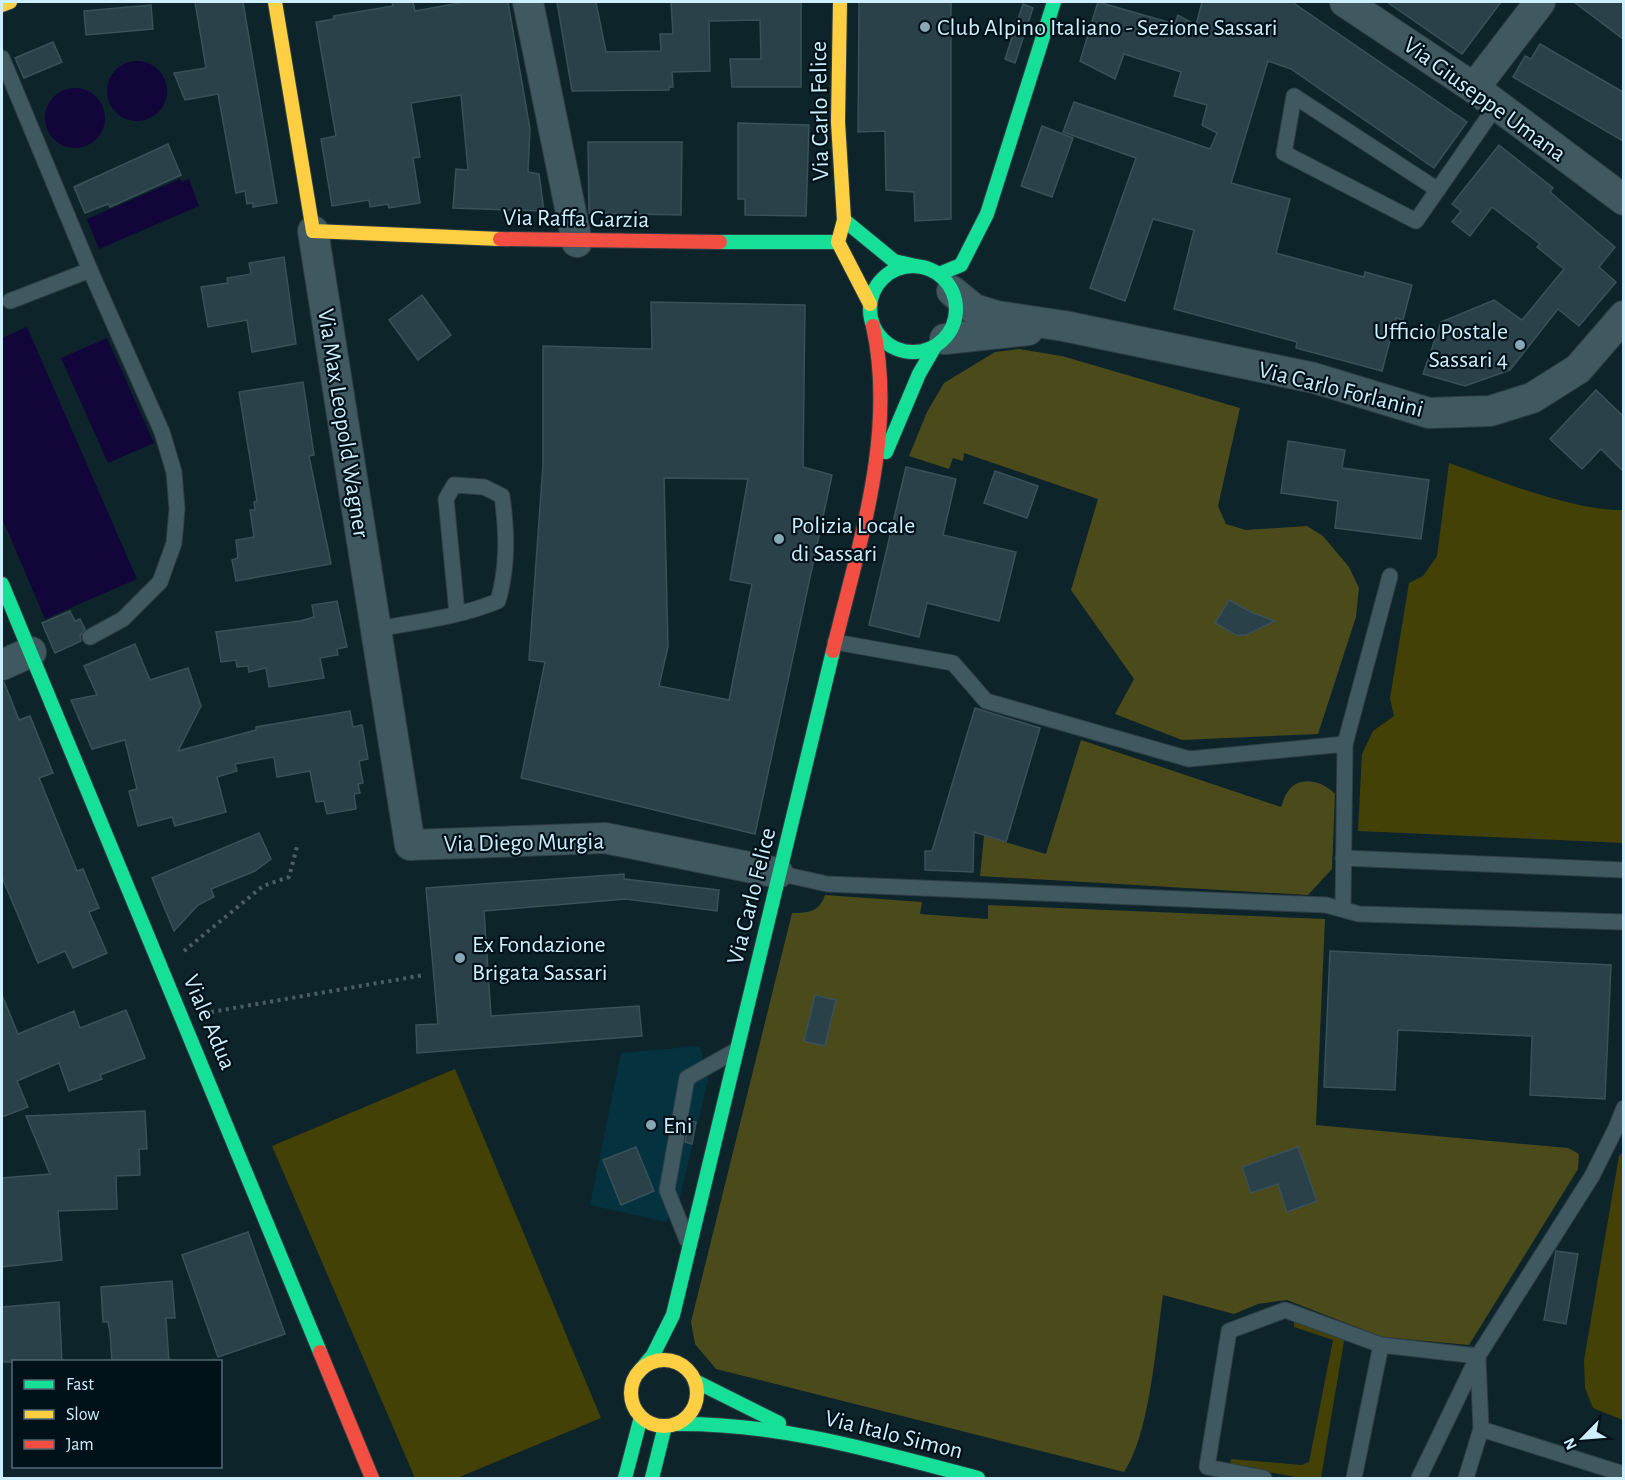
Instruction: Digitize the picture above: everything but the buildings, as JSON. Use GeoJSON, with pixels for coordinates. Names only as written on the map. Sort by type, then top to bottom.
{"type":"FeatureCollection","features":[{"type":"Feature","properties":{"kind":"main road"},"geometry":{"type":"LineString","coordinates":[[2,5],[10,2]]}},
{"type":"Feature","properties":{"kind":"main road","name":"Via Max Leopold Wagner"},"geometry":{"type":"LineString","coordinates":[[275,2],[313,231]]}},
{"type":"Feature","properties":{"kind":"main road","name":"Via Carlo Felice"},"geometry":{"type":"LineString","coordinates":[[838,242],[844,220],[838,122],[840,2]]}},
{"type":"Feature","properties":{"kind":"main road"},"geometry":{"type":"LineString","coordinates":[[946,283],[961,265],[987,214],[1054,2]]}},
{"type":"Feature","properties":{"kind":"main road"},"geometry":{"type":"LineString","coordinates":[[838,242],[870,304],[873,326],[878,335],[894,349],[914,353],[939,344],[952,329],[956,316],[946,283],[916,266],[894,261],[844,220]]}},
{"type":"Feature","properties":{"kind":"main road","name":"Via Raffa Garzia"},"geometry":{"type":"LineString","coordinates":[[313,231],[577,242],[838,242]]}},
{"type":"Feature","properties":{"kind":"main road"},"geometry":{"type":"LineString","coordinates":[[870,304],[873,291],[891,272],[916,266]]}},
{"type":"Feature","properties":{"kind":"main road","name":"Via Carlo Felice"},"geometry":{"type":"LineString","coordinates":[[638,1373],[653,1355],[673,1315],[872,487],[882,374],[880,353],[873,326]]}},
{"type":"Feature","properties":{"kind":"main road","name":"Via Carlo Felice"},"geometry":{"type":"LineString","coordinates":[[872,487],[919,374],[939,344]]}},
{"type":"Feature","properties":{"kind":"main road","name":"Viale Adua"},"geometry":{"type":"LineString","coordinates":[[2,584],[183,1016],[372,1479]]}},
{"type":"Feature","properties":{"kind":"main road","name":"Via Carlo Felice"},"geometry":{"type":"LineString","coordinates":[[673,1315],[681,1365]]}},
{"type":"Feature","properties":{"kind":"main road"},"geometry":{"type":"LineString","coordinates":[[652,1479],[671,1425],[692,1411],[697,1391],[694,1381],[681,1365],[672,1362],[654,1362],[638,1373],[632,1390],[632,1400],[641,1417],[648,1422],[671,1425]]}},
{"type":"Feature","properties":{"kind":"main road","name":"Via Italo Simon"},"geometry":{"type":"LineString","coordinates":[[694,1381],[799,1433]]}},
{"type":"Feature","properties":{"kind":"main road"},"geometry":{"type":"LineString","coordinates":[[626,1479],[641,1417]]}},
{"type":"Feature","properties":{"kind":"main road","name":"Via Italo Simon"},"geometry":{"type":"LineString","coordinates":[[671,1425],[705,1422],[799,1433],[978,1479]]}},
{"type":"Feature","properties":{"kind":"street"},"geometry":{"type":"LineString","coordinates":[[528,2],[577,242]]}},
{"type":"Feature","properties":{"kind":"street","name":"Via Giuseppe Umana"},"geometry":{"type":"LineString","coordinates":[[1345,2],[1485,97],[1623,200]]}},
{"type":"Feature","properties":{"kind":"street"},"geometry":{"type":"LineString","coordinates":[[1485,97],[1540,2]]}},
{"type":"Feature","properties":{"kind":"street","name":"Via Max Leopold Wagner"},"geometry":{"type":"LineString","coordinates":[[313,231],[388,627],[410,845]]}},
{"type":"Feature","properties":{"kind":"street","name":"Via Carlo Forlanini"},"geometry":{"type":"LineString","coordinates":[[946,283],[974,309],[997,316],[1064,326],[1314,378],[1429,413],[1490,411],[1532,398],[1578,369],[1623,316]]}},
{"type":"Feature","properties":{"kind":"street","name":"Via Carlo Forlanini"},"geometry":{"type":"LineString","coordinates":[[939,344],[1064,326]]}},
{"type":"Feature","properties":{"kind":"street"},"geometry":{"type":"LineString","coordinates":[[2,665],[31,652]]}},
{"type":"Feature","properties":{"kind":"street","name":"Via Diego Murgia"},"geometry":{"type":"LineString","coordinates":[[410,845],[605,838],[778,873]]}},
{"type":"Feature","properties":{"kind":"lane"},"geometry":{"type":"LineString","coordinates":[[2,58],[90,270],[162,432],[174,472],[177,509],[174,543],[160,582],[123,619],[90,637]]}},
{"type":"Feature","properties":{"kind":"lane"},"geometry":{"type":"LineString","coordinates":[[1438,190],[1294,96],[1284,153],[1416,221],[1438,190],[1485,97]]}},
{"type":"Feature","properties":{"kind":"lane"},"geometry":{"type":"LineString","coordinates":[[10,302],[90,270]]}},
{"type":"Feature","properties":{"kind":"lane"},"geometry":{"type":"LineString","coordinates":[[388,627],[432,619],[457,613],[498,602],[505,577],[506,528],[502,496],[484,487],[454,485],[446,499],[457,613]]}},
{"type":"Feature","properties":{"kind":"lane"},"geometry":{"type":"LineString","coordinates":[[1343,909],[1345,744],[1390,576]]}},
{"type":"Feature","properties":{"kind":"lane"},"geometry":{"type":"LineString","coordinates":[[835,642],[953,663],[986,701],[1189,759],[1345,744]]}},
{"type":"Feature","properties":{"kind":"lane"},"geometry":{"type":"LineString","coordinates":[[1343,858],[1623,870]]}},
{"type":"Feature","properties":{"kind":"lane"},"geometry":{"type":"LineString","coordinates":[[778,873],[827,884],[1326,905],[1359,914],[1623,922]]}},
{"type":"Feature","properties":{"kind":"lane"},"geometry":{"type":"LineString","coordinates":[[690,1247],[667,1190],[687,1078],[738,1050]]}},
{"type":"Feature","properties":{"kind":"lane"},"geometry":{"type":"LineString","coordinates":[[1419,1479],[1478,1356],[1620,1131],[1623,1108]]}},
{"type":"Feature","properties":{"kind":"lane"},"geometry":{"type":"LineString","coordinates":[[1264,1479],[1207,1467],[1229,1331],[1285,1310],[1381,1344],[1478,1356]]}},
{"type":"Feature","properties":{"kind":"lane"},"geometry":{"type":"LineString","coordinates":[[1354,1479],[1381,1344]]}},
{"type":"Feature","properties":{"kind":"lane"},"geometry":{"type":"LineString","coordinates":[[1466,1479],[1481,1430],[1478,1356]]}},
{"type":"Feature","properties":{"kind":"lane"},"geometry":{"type":"LineString","coordinates":[[1481,1430],[1623,1474]]}},
{"type":"Feature","properties":{"kind":"path"},"geometry":{"type":"LineString","coordinates":[[163,968],[262,886],[289,877],[298,843]]}},
{"type":"Feature","properties":{"kind":"path"},"geometry":{"type":"LineString","coordinates":[[183,1016],[424,975]]}},
{"type":"Feature","properties":{"kind":"shaded area"},"geometry":{"type":"Polygon","coordinates":[[[137,61],[158,70],[167,91],[158,112],[137,121],[116,112],[107,91],[116,70],[137,61]]]}},
{"type":"Feature","properties":{"kind":"shaded area"},"geometry":{"type":"Polygon","coordinates":[[[69,88],[81,88],[92,93],[100,101],[105,118],[103,130],[92,143],[81,148],[69,148],[58,143],[50,135],[45,124],[45,112],[50,101],[58,93],[69,88]]]}},
{"type":"Feature","properties":{"kind":"shaded area"},"geometry":{"type":"Polygon","coordinates":[[[180,179],[182,182],[189,179],[199,206],[99,249],[87,219],[180,179]]]}},
{"type":"Feature","properties":{"kind":"shaded area"},"geometry":{"type":"Polygon","coordinates":[[[27,327],[137,579],[45,619],[2,518],[2,338],[27,327]]]}},
{"type":"Feature","properties":{"kind":"shaded area"},"geometry":{"type":"Polygon","coordinates":[[[107,338],[154,443],[108,463],[61,358],[107,338]]]}},
{"type":"Feature","properties":{"kind":"shaded area"},"geometry":{"type":"Polygon","coordinates":[[[1019,349],[1062,356],[1240,408],[1218,506],[1226,524],[1246,530],[1307,526],[1323,536],[1349,567],[1359,588],[1356,617],[1318,734],[1182,740],[1115,714],[1134,679],[1071,590],[1098,499],[964,453],[963,461],[953,458],[949,469],[909,456],[927,412],[944,383],[995,352],[1019,349]]]}},
{"type":"Feature","properties":{"kind":"shaded area"},"geometry":{"type":"Polygon","coordinates":[[[1449,463],[1559,500],[1603,509],[1623,510],[1623,843],[1358,831],[1362,754],[1373,731],[1394,716],[1390,698],[1409,583],[1423,576],[1437,556],[1449,463]]]}},
{"type":"Feature","properties":{"kind":"shaded area"},"geometry":{"type":"Polygon","coordinates":[[[1081,740],[1281,807],[1286,794],[1297,783],[1317,783],[1330,789],[1335,794],[1332,869],[1308,895],[980,876],[984,836],[1046,854],[1081,740]]]}},
{"type":"Feature","properties":{"kind":"shaded area"},"geometry":{"type":"Polygon","coordinates":[[[825,895],[922,902],[920,914],[988,919],[988,905],[1325,919],[1316,1125],[1568,1148],[1579,1154],[1578,1169],[1469,1345],[1382,1337],[1287,1300],[1258,1304],[1234,1314],[1163,1295],[1146,1412],[1133,1455],[1124,1472],[716,1369],[695,1344],[691,1322],[792,913],[803,913],[816,908],[825,895]]]}},
{"type":"Feature","properties":{"kind":"shaded area","name":"Eni"},"geometry":{"type":"Polygon","coordinates":[[[700,1046],[708,1080],[680,1197],[666,1222],[590,1205],[621,1053],[700,1046]]]}},
{"type":"Feature","properties":{"kind":"shaded area"},"geometry":{"type":"Polygon","coordinates":[[[455,1069],[601,1418],[457,1478],[415,1478],[272,1146],[455,1069]]]}},
{"type":"Feature","properties":{"kind":"shaded area"},"geometry":{"type":"Polygon","coordinates":[[[1623,1152],[1623,1420],[1593,1408],[1585,1388],[1584,1360],[1619,1156],[1623,1152]]]}},
{"type":"Feature","properties":{"kind":"shaded area"},"geometry":{"type":"Polygon","coordinates":[[[1294,1321],[1345,1335],[1321,1478],[1301,1478],[1230,1465],[1231,1459],[1302,1465],[1309,1462],[1333,1340],[1294,1327],[1294,1321]]]}},
{"type":"Feature","properties":{"kind":"traffic: fast"},"geometry":{"type":"LineString","coordinates":[[939,274],[961,265],[987,214],[1054,2]]}},
{"type":"Feature","properties":{"kind":"traffic: fast"},"geometry":{"type":"LineString","coordinates":[[844,220],[894,261],[916,266]]}},
{"type":"Feature","properties":{"kind":"traffic: fast"},"geometry":{"type":"LineString","coordinates":[[720,242],[838,242]]}},
{"type":"Feature","properties":{"kind":"traffic: fast"},"geometry":{"type":"LineString","coordinates":[[905,266],[921,266],[944,278],[953,292],[956,309],[953,326],[944,340],[921,352],[905,352],[889,345],[877,333],[870,317],[870,301],[877,285],[889,273],[905,266]]}},
{"type":"Feature","properties":{"kind":"traffic: fast"},"geometry":{"type":"LineString","coordinates":[[886,452],[919,374],[934,348]]}},
{"type":"Feature","properties":{"kind":"traffic: fast"},"geometry":{"type":"LineString","coordinates":[[2,584],[320,1352]]}},
{"type":"Feature","properties":{"kind":"traffic: fast"},"geometry":{"type":"LineString","coordinates":[[638,1373],[653,1355],[673,1315],[833,651]]}},
{"type":"Feature","properties":{"kind":"traffic: fast"},"geometry":{"type":"LineString","coordinates":[[695,1381],[779,1423]]}},
{"type":"Feature","properties":{"kind":"traffic: fast"},"geometry":{"type":"LineString","coordinates":[[625,1478],[641,1417]]}},
{"type":"Feature","properties":{"kind":"traffic: fast"},"geometry":{"type":"LineString","coordinates":[[677,1424],[754,1428],[792,1434],[866,1449],[978,1478]]}},
{"type":"Feature","properties":{"kind":"traffic: fast"},"geometry":{"type":"LineString","coordinates":[[652,1478],[665,1426]]}},
{"type":"Feature","properties":{"kind":"traffic: slow"},"geometry":{"type":"LineString","coordinates":[[2,5],[10,2]]}},
{"type":"Feature","properties":{"kind":"traffic: slow"},"geometry":{"type":"LineString","coordinates":[[275,2],[313,231],[500,239]]}},
{"type":"Feature","properties":{"kind":"traffic: slow"},"geometry":{"type":"LineString","coordinates":[[840,2],[838,122],[844,220],[838,242],[870,304]]}},
{"type":"Feature","properties":{"kind":"traffic: slow"},"geometry":{"type":"LineString","coordinates":[[664,1360],[676,1363],[687,1370],[694,1381],[697,1393],[694,1405],[687,1416],[676,1423],[664,1426],[652,1423],[641,1416],[634,1405],[631,1393],[634,1381],[641,1370],[652,1363],[664,1360]]}},
{"type":"Feature","properties":{"kind":"traffic: jam"},"geometry":{"type":"LineString","coordinates":[[500,239],[720,242]]}},
{"type":"Feature","properties":{"kind":"traffic: jam"},"geometry":{"type":"LineString","coordinates":[[833,651],[863,531],[877,449],[880,408],[879,367],[873,326]]}},
{"type":"Feature","properties":{"kind":"traffic: jam"},"geometry":{"type":"LineString","coordinates":[[320,1352],[372,1478]]}},
{"type":"Feature","properties":{"kind":"place","name":"Club Alpino Italiano - Sezione Sassari"},"geometry":{"type":"Point","coordinates":[925,27]}},
{"type":"Feature","properties":{"kind":"place","name":"Ufficio Postale Sassari 4"},"geometry":{"type":"Point","coordinates":[1520,345]}},
{"type":"Feature","properties":{"kind":"place","name":"Polizia Locale di Sassari"},"geometry":{"type":"Point","coordinates":[779,539]}},
{"type":"Feature","properties":{"kind":"place","name":"Ex Fondazione Brigata Sassari"},"geometry":{"type":"Point","coordinates":[460,958]}},
{"type":"Feature","properties":{"kind":"place","name":"Eni"},"geometry":{"type":"Point","coordinates":[651,1125]}}]}
